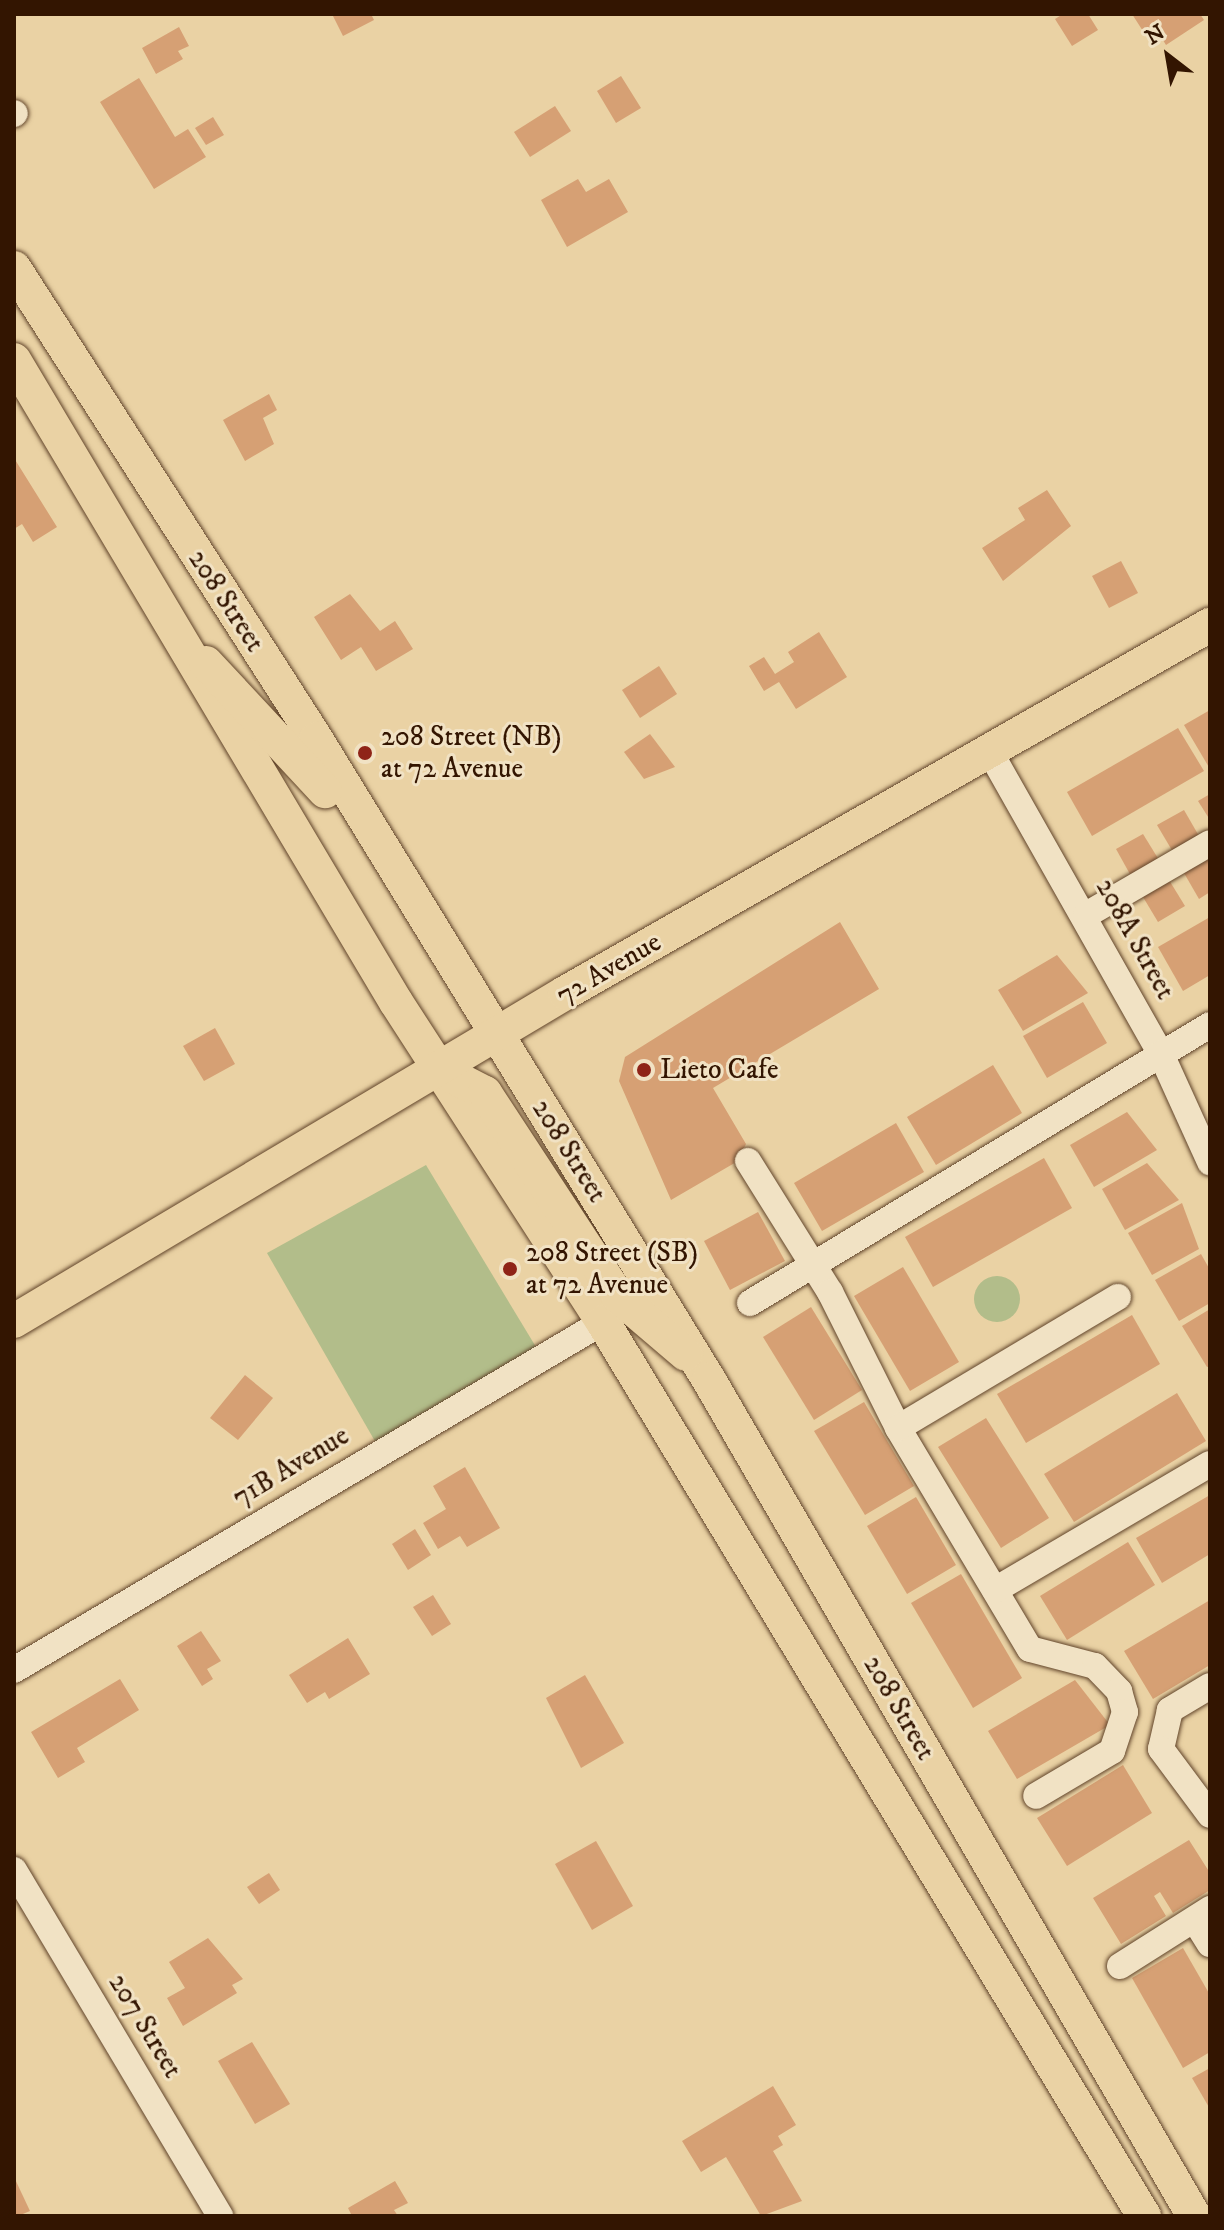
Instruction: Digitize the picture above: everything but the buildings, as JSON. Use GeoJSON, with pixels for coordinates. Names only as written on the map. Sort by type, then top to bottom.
{"type":"FeatureCollection","features":[{"type":"Feature","properties":{"kind":"main road","name":"208 Street"},"geometry":{"type":"LineString","coordinates":[[14,268],[497,1035],[709,1380],[1194,2216]]}},
{"type":"Feature","properties":{"kind":"main road","name":"208 Street"},"geometry":{"type":"LineString","coordinates":[[14,360],[438,1068],[603,1322],[1144,2216]]}},
{"type":"Feature","properties":{"kind":"main road","name":"72 Avenue"},"geometry":{"type":"LineString","coordinates":[[14,1321],[438,1068],[1210,625]]}},
{"type":"Feature","properties":{"kind":"main road"},"geometry":{"type":"LineString","coordinates":[[178,638],[322,785],[437,979],[497,1035]]}},
{"type":"Feature","properties":{"kind":"main road"},"geometry":{"type":"LineString","coordinates":[[438,1068],[485,1093],[618,1296],[709,1380]]}},
{"type":"Feature","properties":{"kind":"street","name":"208A Street"},"geometry":{"type":"LineString","coordinates":[[990,752],[1086,915],[1161,1054],[1210,1162]]}},
{"type":"Feature","properties":{"kind":"street"},"geometry":{"type":"LineString","coordinates":[[1086,915],[1210,843]]}},
{"type":"Feature","properties":{"kind":"street"},"geometry":{"type":"LineString","coordinates":[[750,1303],[1210,1025]]}},
{"type":"Feature","properties":{"kind":"street"},"geometry":{"type":"LineString","coordinates":[[748,1161],[813,1266],[898,1428],[1030,1649],[1095,1666],[1119,1691],[1125,1712],[1112,1751],[1036,1796]]}},
{"type":"Feature","properties":{"kind":"street"},"geometry":{"type":"LineString","coordinates":[[898,1428],[1118,1297]]}},
{"type":"Feature","properties":{"kind":"street","name":"71B Avenue"},"geometry":{"type":"LineString","coordinates":[[14,1670],[603,1322]]}},
{"type":"Feature","properties":{"kind":"street"},"geometry":{"type":"LineString","coordinates":[[995,1590],[1210,1464]]}},
{"type":"Feature","properties":{"kind":"street"},"geometry":{"type":"LineString","coordinates":[[1210,1686],[1170,1710],[1161,1749],[1210,1815]]}},
{"type":"Feature","properties":{"kind":"street","name":"207 Street"},"geometry":{"type":"LineString","coordinates":[[14,1870],[220,2216]]}},
{"type":"Feature","properties":{"kind":"street"},"geometry":{"type":"LineString","coordinates":[[1120,1966],[1205,1925]]}},
{"type":"Feature","properties":{"kind":"green space"},"geometry":{"type":"Polygon","coordinates":[[[426,1165],[536,1347],[376,1443],[267,1253],[426,1165]]]}},
{"type":"Feature","properties":{"kind":"green space"},"geometry":{"type":"Polygon","coordinates":[[[997,1276],[1013,1283],[1020,1299],[1013,1315],[997,1322],[981,1315],[974,1299],[981,1283],[997,1276]]]}},
{"type":"Feature","properties":{"kind":"place","name":"208 Street (NB) at 72 Avenue"},"geometry":{"type":"Point","coordinates":[365,753]}},
{"type":"Feature","properties":{"kind":"place","name":"Lieto Cafe"},"geometry":{"type":"Point","coordinates":[644,1070]}},
{"type":"Feature","properties":{"kind":"place","name":"208 Street (SB) at 72 Avenue"},"geometry":{"type":"Point","coordinates":[510,1269]}}]}
